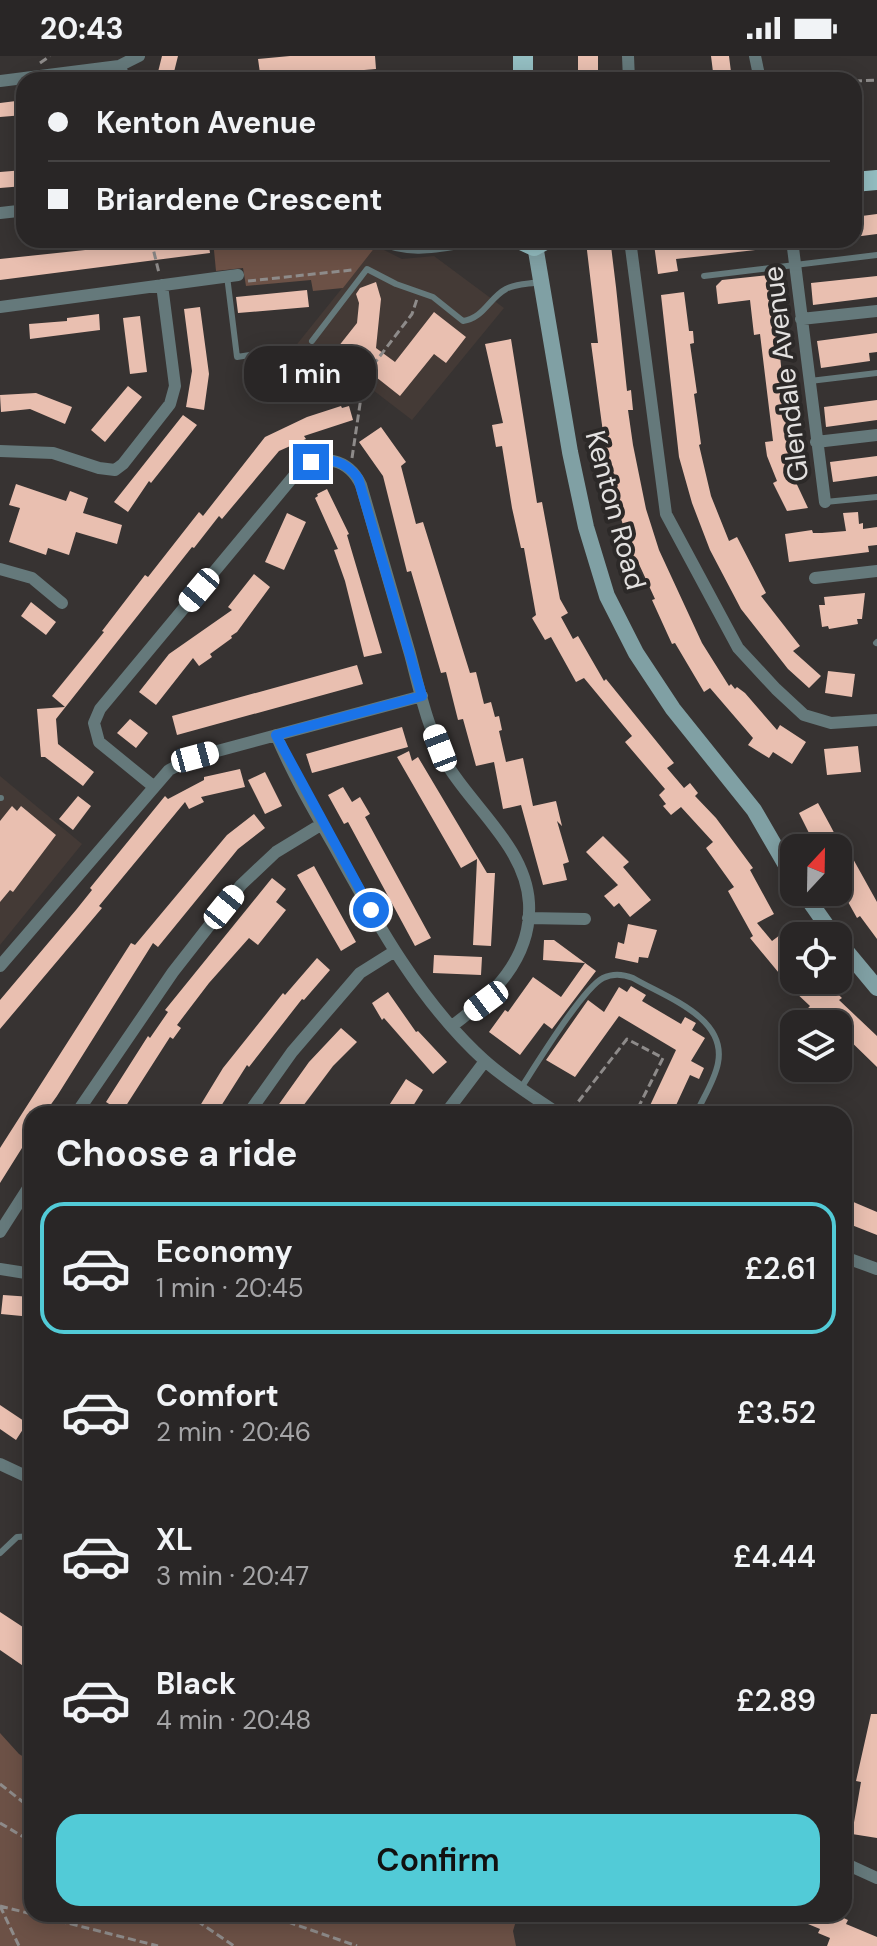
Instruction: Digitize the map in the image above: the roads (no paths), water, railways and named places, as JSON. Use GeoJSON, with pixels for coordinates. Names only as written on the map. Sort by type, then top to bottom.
{"type":"FeatureCollection","features":[{"type":"Feature","properties":{"kind":"street"},"geometry":{"type":"LineString","coordinates":[[71,72],[119,66],[139,56]]}},
{"type":"Feature","properties":{"kind":"street"},"geometry":{"type":"LineString","coordinates":[[119,66],[122,72]]}},
{"type":"Feature","properties":{"kind":"street","name":"Kenton Road"},"geometry":{"type":"LineString","coordinates":[[535,248],[570,452],[586,527],[607,596],[636,653],[673,709],[754,810],[780,855]]}},
{"type":"Feature","properties":{"kind":"street"},"geometry":{"type":"LineString","coordinates":[[631,248],[666,514],[738,648],[776,689],[804,715],[831,723],[877,720]]}},
{"type":"Feature","properties":{"kind":"street","name":"Glendale Avenue"},"geometry":{"type":"LineString","coordinates":[[793,248],[825,502]]}},
{"type":"Feature","properties":{"kind":"street"},"geometry":{"type":"LineString","coordinates":[[0,307],[232,276]]}},
{"type":"Feature","properties":{"kind":"street"},"geometry":{"type":"LineString","coordinates":[[0,451],[53,453],[115,470],[123,464],[170,404],[175,386],[162,285]]}},
{"type":"Feature","properties":{"kind":"street"},"geometry":{"type":"LineString","coordinates":[[801,319],[877,311]]}},
{"type":"Feature","properties":{"kind":"street"},"geometry":{"type":"LineString","coordinates":[[816,442],[877,435]]}},
{"type":"Feature","properties":{"kind":"street"},"geometry":{"type":"LineString","coordinates":[[153,786],[99,742],[94,723],[100,709],[298,471],[311,462],[327,460],[342,463],[351,469],[361,485],[422,696],[450,768],[510,850],[520,868],[529,901],[523,945],[509,972],[486,1001],[452,1026]]}},
{"type":"Feature","properties":{"kind":"street"},"geometry":{"type":"LineString","coordinates":[[0,569],[32,578],[62,603]]}},
{"type":"Feature","properties":{"kind":"street"},"geometry":{"type":"LineString","coordinates":[[815,578],[877,571]]}},
{"type":"Feature","properties":{"kind":"street"},"geometry":{"type":"LineString","coordinates":[[0,966],[153,786],[180,763],[422,696]]}},
{"type":"Feature","properties":{"kind":"street"},"geometry":{"type":"LineString","coordinates":[[276,735],[322,824],[395,951],[452,1026],[485,1061],[547,1106]]}},
{"type":"Feature","properties":{"kind":"street"},"geometry":{"type":"LineString","coordinates":[[81,1106],[173,972],[241,885],[276,852],[322,824]]}},
{"type":"Feature","properties":{"kind":"street"},"geometry":{"type":"LineString","coordinates":[[528,918],[585,919]]}},
{"type":"Feature","properties":{"kind":"street"},"geometry":{"type":"LineString","coordinates":[[254,1106],[292,1052],[360,973],[395,951]]}},
{"type":"Feature","properties":{"kind":"street"},"geometry":{"type":"LineString","coordinates":[[852,958],[877,988]]}},
{"type":"Feature","properties":{"kind":"street"},"geometry":{"type":"LineString","coordinates":[[451,1106],[485,1061]]}},
{"type":"Feature","properties":{"kind":"street"},"geometry":{"type":"LineString","coordinates":[[0,1232],[24,1194]]}},
{"type":"Feature","properties":{"kind":"street"},"geometry":{"type":"LineString","coordinates":[[852,1260],[877,1269]]}},
{"type":"Feature","properties":{"kind":"street"},"geometry":{"type":"LineString","coordinates":[[0,1269],[24,1273]]}},
{"type":"Feature","properties":{"kind":"street"},"geometry":{"type":"LineString","coordinates":[[0,1464],[24,1475]]}},
{"type":"Feature","properties":{"kind":"street"},"geometry":{"type":"LineString","coordinates":[[852,1867],[877,1878]]}},
{"type":"Feature","properties":{"kind":"lane"},"geometry":{"type":"LineString","coordinates":[[704,276],[877,255]]}},
{"type":"Feature","properties":{"kind":"lane"},"geometry":{"type":"LineString","coordinates":[[312,341],[367,269],[396,284],[433,297],[463,321],[473,320],[506,289],[539,282]]}},
{"type":"Feature","properties":{"kind":"lane"},"geometry":{"type":"LineString","coordinates":[[232,276],[237,357],[263,353]]}},
{"type":"Feature","properties":{"kind":"lane"},"geometry":{"type":"LineString","coordinates":[[810,381],[877,373]]}},
{"type":"Feature","properties":{"kind":"lane"},"geometry":{"type":"LineString","coordinates":[[825,502],[877,497]]}},
{"type":"Feature","properties":{"kind":"lane"},"geometry":{"type":"LineString","coordinates":[[521,1088],[589,991],[607,976],[622,974],[702,1018],[714,1032],[720,1053],[718,1066],[700,1106]]}},
{"type":"Feature","properties":{"kind":"lane"},"geometry":{"type":"LineString","coordinates":[[0,1553],[17,1537],[24,1537]]}}]}
